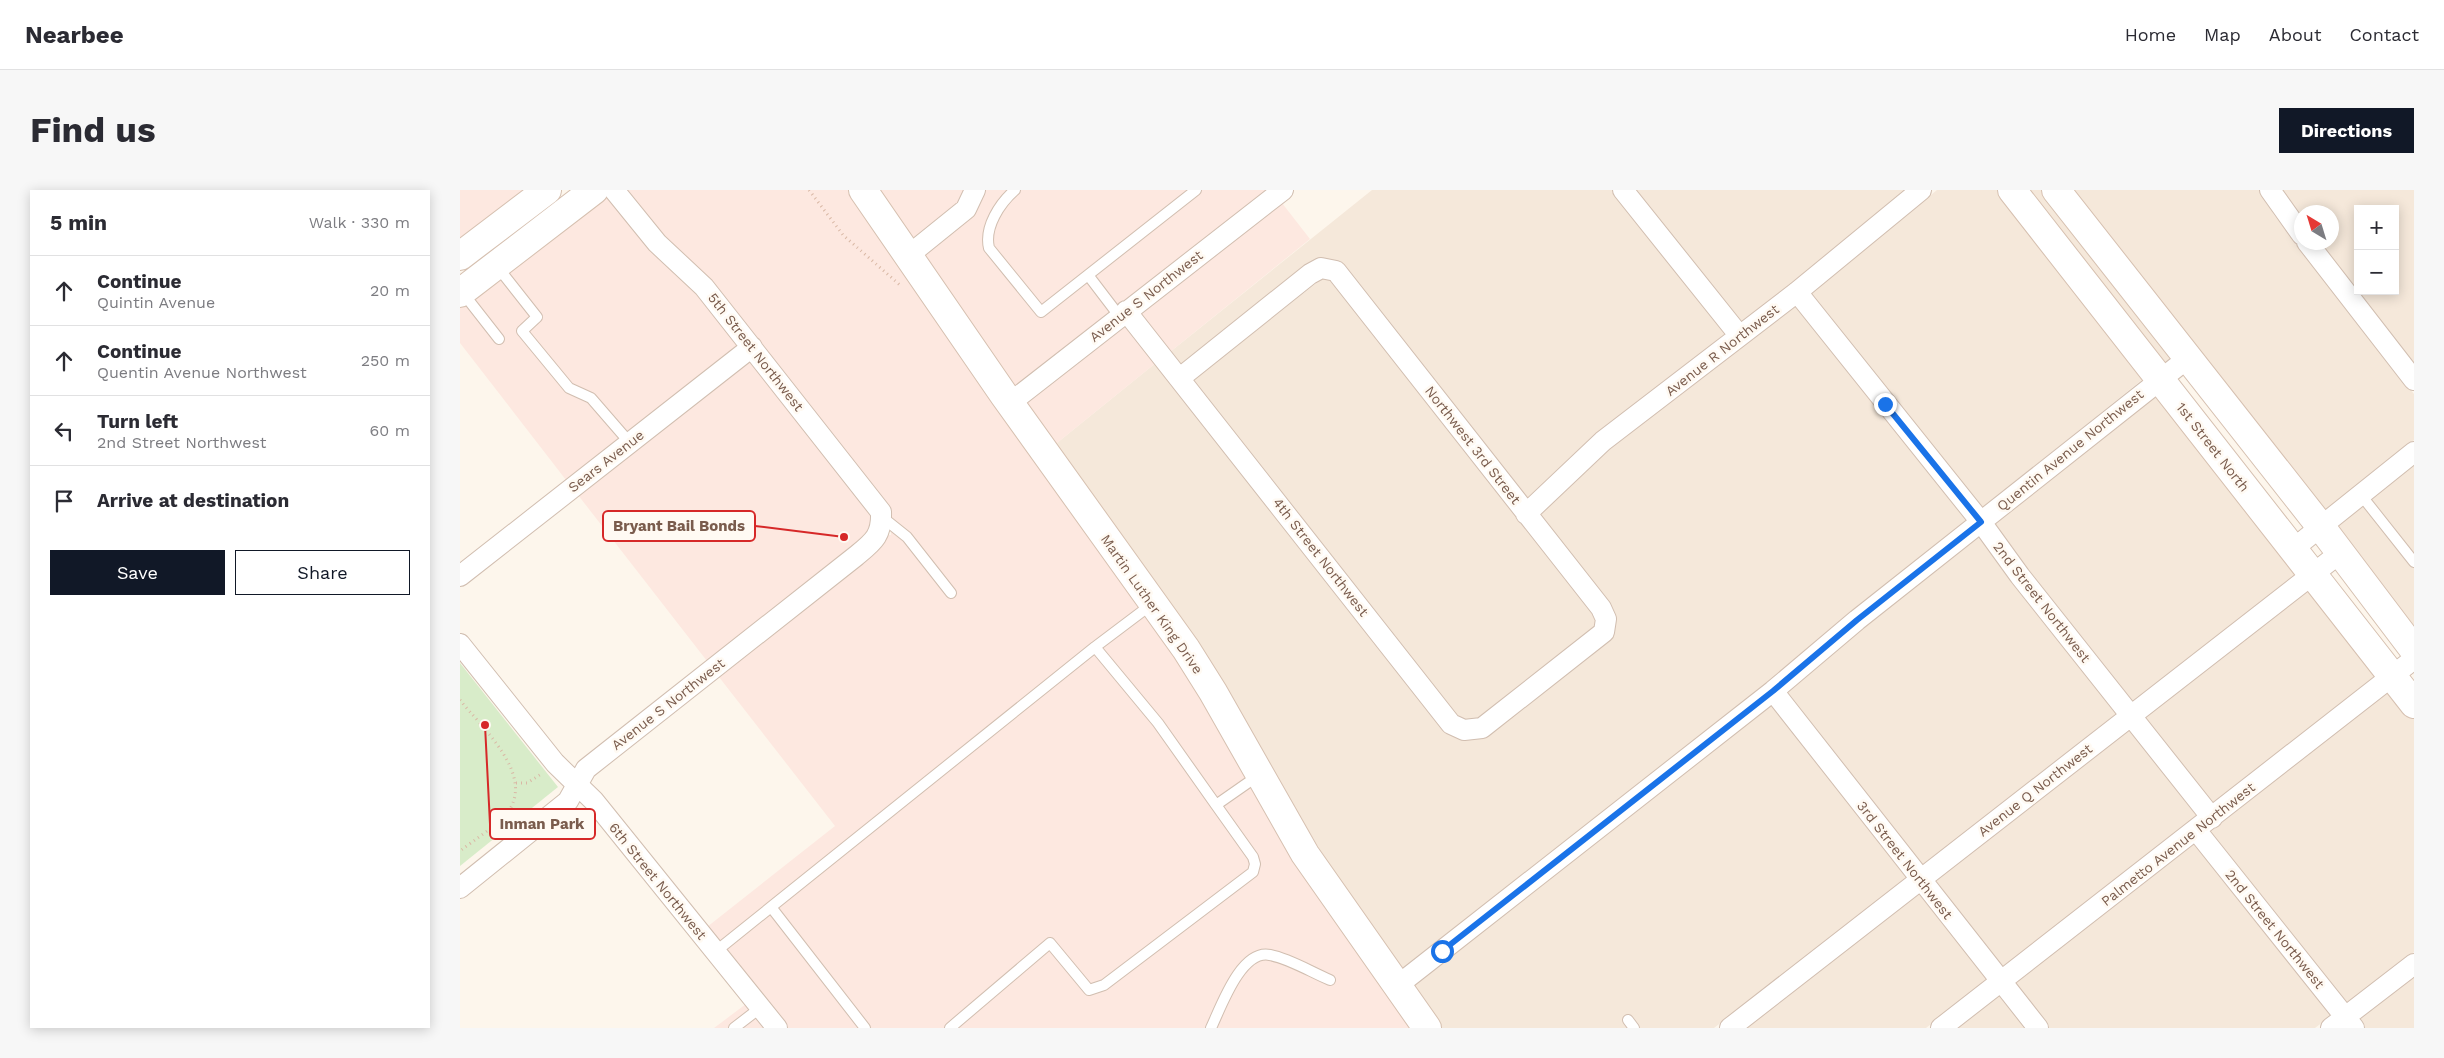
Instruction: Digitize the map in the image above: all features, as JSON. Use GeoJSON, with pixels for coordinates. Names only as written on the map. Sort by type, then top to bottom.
{"type":"FeatureCollection","features":[{"type":"Feature","properties":{"kind":"main road"},"geometry":{"type":"LineString","coordinates":[[461,292],[594,190]]}},
{"type":"Feature","properties":{"kind":"main road","name":"Martin Luther King Drive"},"geometry":{"type":"LineString","coordinates":[[863,190],[1010,403],[1153,603],[1213,692],[1305,854],[1427,1028]]}},
{"type":"Feature","properties":{"kind":"main road","name":"1st Street North"},"geometry":{"type":"LineString","coordinates":[[2012,190],[2161,378],[2414,704]]}},
{"type":"Feature","properties":{"kind":"main road"},"geometry":{"type":"LineString","coordinates":[[2056,190],[2321,527],[2414,650]]}},
{"type":"Feature","properties":{"kind":"main road"},"geometry":{"type":"LineString","coordinates":[[460,256],[545,191]]}},
{"type":"Feature","properties":{"kind":"street","name":"5th Street Northwest"},"geometry":{"type":"LineString","coordinates":[[614,190],[658,243],[696,277],[752,346],[881,512],[882,521]]}},
{"type":"Feature","properties":{"kind":"street"},"geometry":{"type":"LineString","coordinates":[[908,255],[966,209],[975,190]]}},
{"type":"Feature","properties":{"kind":"street","name":"Avenue S Northwest"},"geometry":{"type":"LineString","coordinates":[[1010,403],[1283,190]]}},
{"type":"Feature","properties":{"kind":"street"},"geometry":{"type":"LineString","coordinates":[[1623,190],[1739,335]]}},
{"type":"Feature","properties":{"kind":"street","name":"Avenue R Northwest"},"geometry":{"type":"LineString","coordinates":[[1526,514],[1603,441],[1797,292],[1921,190]]}},
{"type":"Feature","properties":{"kind":"street"},"geometry":{"type":"LineString","coordinates":[[2270,190],[2294,224]]}},
{"type":"Feature","properties":{"kind":"street"},"geometry":{"type":"LineString","coordinates":[[2313,250],[2414,380]]}},
{"type":"Feature","properties":{"kind":"street","name":"Northwest 3rd Street"},"geometry":{"type":"LineString","coordinates":[[1180,378],[1310,274],[1321,268],[1336,271],[1602,608],[1606,619],[1605,625]]}},
{"type":"Feature","properties":{"kind":"street","name":"2nd Street Northwest"},"geometry":{"type":"LineString","coordinates":[[1797,292],[1981,522],[2212,818]]}},
{"type":"Feature","properties":{"kind":"street","name":"4th Street Northwest"},"geometry":{"type":"LineString","coordinates":[[1123,314],[1180,378],[1451,724],[1467,730],[1482,728],[1584,649],[1604,632],[1605,625]]}},
{"type":"Feature","properties":{"kind":"street","name":"Sears Avenue"},"geometry":{"type":"LineString","coordinates":[[460,576],[752,346]]}},
{"type":"Feature","properties":{"kind":"street","name":"Quentin Avenue Northwest"},"geometry":{"type":"LineString","coordinates":[[1397,986],[1773,691],[1857,620],[2188,358]]}},
{"type":"Feature","properties":{"kind":"street"},"geometry":{"type":"LineString","coordinates":[[2293,550],[2414,452]]}},
{"type":"Feature","properties":{"kind":"street","name":"Avenue S Northwest"},"geometry":{"type":"LineString","coordinates":[[460,888],[568,801],[586,769],[876,540],[882,521]]}},
{"type":"Feature","properties":{"kind":"street","name":"Avenue Q Northwest"},"geometry":{"type":"LineString","coordinates":[[1730,1028],[2340,553]]}},
{"type":"Feature","properties":{"kind":"street","name":"6th Street Northwest"},"geometry":{"type":"LineString","coordinates":[[460,644],[555,763],[594,801],[777,1028]]}},
{"type":"Feature","properties":{"kind":"street","name":"Palmetto Avenue Northwest"},"geometry":{"type":"LineString","coordinates":[[1941,1028],[2414,659]]}},
{"type":"Feature","properties":{"kind":"street","name":"3rd Street Northwest"},"geometry":{"type":"LineString","coordinates":[[1773,691],[2038,1028]]}},
{"type":"Feature","properties":{"kind":"street","name":"2nd Street Northwest"},"geometry":{"type":"LineString","coordinates":[[2196,830],[2343,1024]]}},
{"type":"Feature","properties":{"kind":"street"},"geometry":{"type":"LineString","coordinates":[[2343,1024],[2414,964]]}},
{"type":"Feature","properties":{"kind":"lane"},"geometry":{"type":"LineString","coordinates":[[1015,190],[998,210],[987,240],[989,248],[1041,312],[1196,190]]}},
{"type":"Feature","properties":{"kind":"lane"},"geometry":{"type":"LineString","coordinates":[[496,264],[537,317],[522,331],[569,388],[591,398],[630,442]]}},
{"type":"Feature","properties":{"kind":"lane"},"geometry":{"type":"LineString","coordinates":[[1088,275],[1123,314]]}},
{"type":"Feature","properties":{"kind":"lane"},"geometry":{"type":"LineString","coordinates":[[461,292],[499,339]]}},
{"type":"Feature","properties":{"kind":"lane"},"geometry":{"type":"LineString","coordinates":[[2361,495],[2414,562]]}},
{"type":"Feature","properties":{"kind":"lane"},"geometry":{"type":"LineString","coordinates":[[882,521],[906,537],[951,593]]}},
{"type":"Feature","properties":{"kind":"lane"},"geometry":{"type":"LineString","coordinates":[[716,952],[1153,603]]}},
{"type":"Feature","properties":{"kind":"lane"},"geometry":{"type":"LineString","coordinates":[[950,1028],[1050,943],[1089,990],[1104,985],[1253,872],[1255,864],[1253,856],[1158,723],[1095,648]]}},
{"type":"Feature","properties":{"kind":"lane"},"geometry":{"type":"LineString","coordinates":[[1216,805],[1259,775]]}},
{"type":"Feature","properties":{"kind":"lane"},"geometry":{"type":"LineString","coordinates":[[770,907],[865,1028]]}},
{"type":"Feature","properties":{"kind":"lane"},"geometry":{"type":"LineString","coordinates":[[1211,1028],[1236,977],[1250,958],[1268,954],[1330,980]]}},
{"type":"Feature","properties":{"kind":"lane"},"geometry":{"type":"LineString","coordinates":[[734,1028],[760,1008]]}},
{"type":"Feature","properties":{"kind":"path"},"geometry":{"type":"LineString","coordinates":[[809,190],[843,235],[903,288]]}},
{"type":"Feature","properties":{"kind":"path"},"geometry":{"type":"LineString","coordinates":[[460,700],[509,761],[516,783],[515,800],[507,814],[460,851]]}},
{"type":"Feature","properties":{"kind":"path"},"geometry":{"type":"LineString","coordinates":[[516,783],[528,782],[544,772]]}},
{"type":"Feature","properties":{"kind":"shaded area"},"geometry":{"type":"Polygon","coordinates":[[[460,190],[556,190],[460,262],[460,190]]]}},
{"type":"Feature","properties":{"kind":"shaded area"},"geometry":{"type":"Polygon","coordinates":[[[602,190],[690,283],[739,344],[566,480],[460,343],[460,286],[602,190]]]}},
{"type":"Feature","properties":{"kind":"shaded area"},"geometry":{"type":"Polygon","coordinates":[[[624,190],[852,190],[1178,654],[1416,1028],[788,1028],[707,927],[835,826],[719,677],[882,547],[888,535],[891,535],[891,528],[711,281],[664,237],[624,190]]]}},
{"type":"Feature","properties":{"kind":"shaded area"},"geometry":{"type":"Polygon","coordinates":[[[873,190],[965,190],[958,202],[910,241],[873,190]]]}},
{"type":"Feature","properties":{"kind":"shaded area"},"geometry":{"type":"Polygon","coordinates":[[[984,190],[1267,190],[1011,390],[921,257],[984,190]]]}},
{"type":"Feature","properties":{"kind":"shaded area"},"geometry":{"type":"Polygon","coordinates":[[[1372,190],[1612,190],[1726,333],[1597,434],[1527,500],[1342,263],[1322,259],[1305,266],[1180,365],[1170,352],[1372,190]]]}},
{"type":"Feature","properties":{"kind":"shaded area"},"geometry":{"type":"Polygon","coordinates":[[[1634,190],[1906,190],[1791,285],[1740,323],[1634,190]]]}},
{"type":"Feature","properties":{"kind":"shaded area"},"geometry":{"type":"Polygon","coordinates":[[[1937,190],[2002,190],[2148,375],[1981,509],[1809,295],[1937,190]]]}},
{"type":"Feature","properties":{"kind":"shaded area"},"geometry":{"type":"Polygon","coordinates":[[[2023,190],[2045,190],[2175,355],[2161,365],[2023,190]]]}},
{"type":"Feature","properties":{"kind":"shaded area"},"geometry":{"type":"Polygon","coordinates":[[[2067,190],[2260,190],[2274,215],[2294,241],[2294,250],[2301,250],[2414,394],[2414,440],[2321,514],[2067,190]]]}},
{"type":"Feature","properties":{"kind":"shaded area"},"geometry":{"type":"Polygon","coordinates":[[[2280,190],[2414,190],[2414,366],[2359,295],[2399,295],[2399,205],[2354,205],[2354,289],[2323,250],[2339,250],[2339,205],[2294,205],[2294,211],[2280,190]]]}},
{"type":"Feature","properties":{"kind":"shaded area"},"geometry":{"type":"Polygon","coordinates":[[[1282,203],[1310,239],[1170,352],[1139,314],[1282,203]]]}},
{"type":"Feature","properties":{"kind":"shaded area"},"geometry":{"type":"Polygon","coordinates":[[[1323,278],[1332,280],[1594,612],[1597,619],[1596,626],[1578,642],[1478,719],[1465,720],[1457,717],[1193,380],[1323,278]]]}},
{"type":"Feature","properties":{"kind":"shaded area"},"geometry":{"type":"Polygon","coordinates":[[[1796,305],[1968,520],[1851,612],[1767,683],[1399,972],[1369,930],[1246,728],[1052,447],[1157,362],[1461,740],[1484,737],[1590,657],[1612,636],[1616,620],[1539,516],[1610,449],[1796,305]]]}},
{"type":"Feature","properties":{"kind":"shaded area"},"geometry":{"type":"Polygon","coordinates":[[[1126,324],[1157,362],[1052,447],[1023,406],[1126,324]]]}},
{"type":"Feature","properties":{"kind":"shaded area"},"geometry":{"type":"Polygon","coordinates":[[[751,359],[873,514],[873,523],[868,533],[849,549],[707,661],[578,495],[751,359]]]}},
{"type":"Feature","properties":{"kind":"shaded area"},"geometry":{"type":"Polygon","coordinates":[[[2160,391],[2299,572],[2131,702],[1993,525],[2160,391]]]}},
{"type":"Feature","properties":{"kind":"shaded area"},"geometry":{"type":"Polygon","coordinates":[[[2414,465],[2414,636],[2333,529],[2414,465]]]}},
{"type":"Feature","properties":{"kind":"shaded area"},"geometry":{"type":"Polygon","coordinates":[[[1980,535],[2117,713],[1921,867],[1785,693],[1863,627],[1980,535]]]}},
{"type":"Feature","properties":{"kind":"shaded area"},"geometry":{"type":"Polygon","coordinates":[[[2311,587],[2379,673],[2213,805],[2142,718],[2311,587]]]}},
{"type":"Feature","properties":{"kind":"shaded area"},"geometry":{"type":"Polygon","coordinates":[[[2391,688],[2414,718],[2414,952],[2346,1004],[2209,833],[2391,688]]]}},
{"type":"Feature","properties":{"kind":"shaded area"},"geometry":{"type":"Polygon","coordinates":[[[1772,704],[1908,878],[1714,1028],[1441,1028],[1411,988],[1772,704]]]}},
{"type":"Feature","properties":{"kind":"shaded area"},"geometry":{"type":"Polygon","coordinates":[[[2129,728],[2199,816],[2002,969],[1933,882],[2129,728]]]}},
{"type":"Feature","properties":{"kind":"shaded area"},"geometry":{"type":"Polygon","coordinates":[[[2195,843],[2332,1015],[2315,1028],[2049,1028],[2014,984],[2195,843]]]}},
{"type":"Feature","properties":{"kind":"shaded area"},"geometry":{"type":"Polygon","coordinates":[[[1920,893],[1989,979],[1926,1028],[1746,1028],[1920,893]]]}},
{"type":"Feature","properties":{"kind":"shaded area"},"geometry":{"type":"Polygon","coordinates":[[[2414,977],[2414,1028],[2365,1028],[2358,1020],[2414,977]]]}},
{"type":"Feature","properties":{"kind":"shaded area"},"geometry":{"type":"Polygon","coordinates":[[[2001,994],[2027,1028],[1958,1028],[2001,994]]]}},
{"type":"Feature","properties":{"kind":"shaded area"},"geometry":{"type":"Polygon","coordinates":[[[746,1004],[766,1028],[714,1028],[746,1004]]]}},
{"type":"Feature","properties":{"kind":"green space"},"geometry":{"type":"Polygon","coordinates":[[[460,663],[558,787],[460,866],[460,663]]]}},
{"type":"Feature","properties":{"kind":"place","name":"Bryant Bail Bonds"},"geometry":{"type":"Point","coordinates":[844,537]}},
{"type":"Feature","properties":{"kind":"place","name":"Inman Park"},"geometry":{"type":"Point","coordinates":[485,725]}},
{"type":"Feature","properties":{"kind":"route"},"geometry":{"type":"LineString","coordinates":[[1442,951],[1773,691],[1857,620],[1981,522],[1885,404]]}}]}
